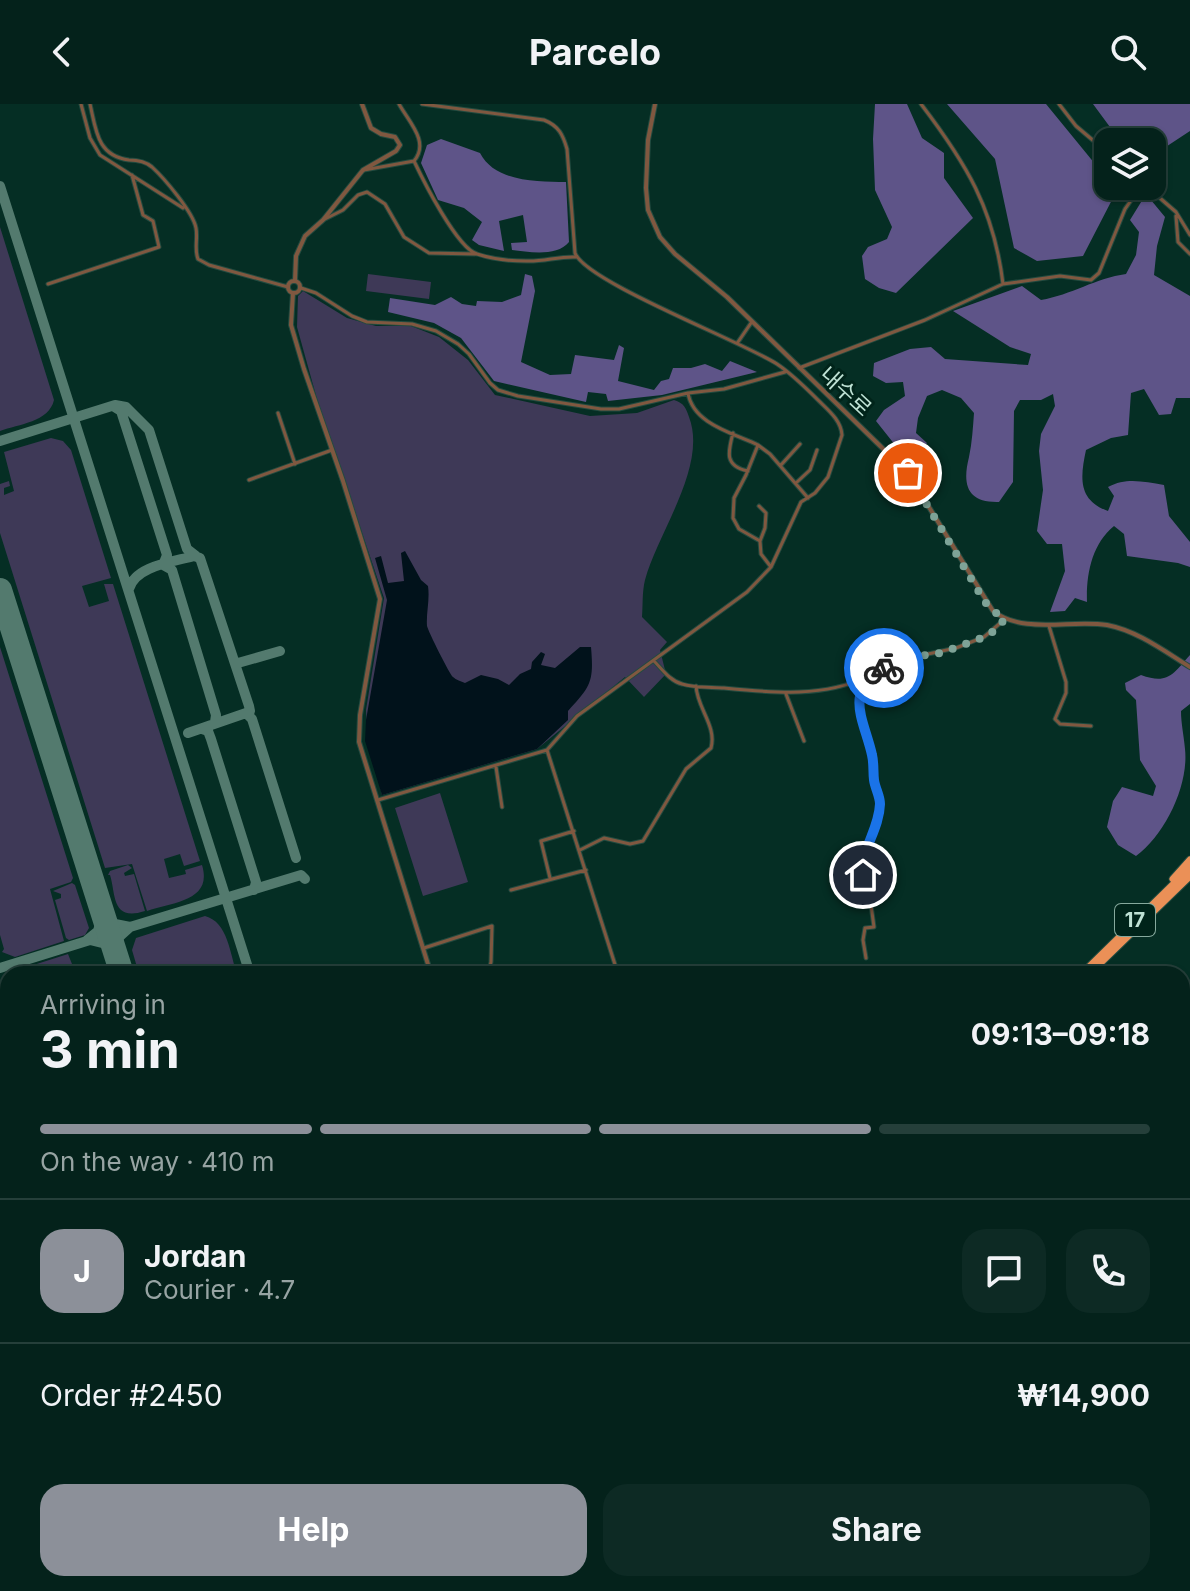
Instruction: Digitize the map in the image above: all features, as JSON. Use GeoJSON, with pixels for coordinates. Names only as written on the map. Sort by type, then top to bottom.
{"type":"FeatureCollection","features":[{"type":"Feature","properties":{"kind":"highway"},"geometry":{"type":"LineString","coordinates":[[1138,921],[1190,860]]}},
{"type":"Feature","properties":{"kind":"highway","name":"17"},"geometry":{"type":"LineString","coordinates":[[1096,966],[1190,868]]}},
{"type":"Feature","properties":{"kind":"highway","name":"17"},"geometry":{"type":"LineString","coordinates":[[1090,966],[1190,876]]}},
{"type":"Feature","properties":{"kind":"highway"},"geometry":{"type":"LineString","coordinates":[[1138,921],[1190,882]]}},
{"type":"Feature","properties":{"kind":"street"},"geometry":{"type":"LineString","coordinates":[[81,104],[94,149],[186,210]]}},
{"type":"Feature","properties":{"kind":"street"},"geometry":{"type":"LineString","coordinates":[[90,104],[98,137],[107,152],[120,159],[150,165],[186,210],[196,228],[196,254],[202,263],[288,287],[293,293],[291,325],[380,599],[359,742],[429,966]]}},
{"type":"Feature","properties":{"kind":"street"},"geometry":{"type":"LineString","coordinates":[[362,104],[371,128],[395,137],[400,145],[396,151],[363,170],[323,220],[305,236],[298,247],[295,281],[301,288],[316,293],[367,322],[412,324],[436,331],[458,344],[498,390],[518,396],[610,409],[724,389],[786,372]]}},
{"type":"Feature","properties":{"kind":"street"},"geometry":{"type":"LineString","coordinates":[[363,170],[414,161],[422,149],[399,104]]}},
{"type":"Feature","properties":{"kind":"street"},"geometry":{"type":"LineString","coordinates":[[378,800],[547,750],[577,716],[747,592],[771,567],[801,502],[828,477],[842,435],[833,415],[786,372],[738,342],[584,267],[576,257],[567,149],[563,134],[556,127],[544,120],[422,104]]}},
{"type":"Feature","properties":{"kind":"street","name":"내수로"},"geometry":{"type":"LineString","coordinates":[[655,104],[646,169],[647,199],[652,223],[669,249],[718,289],[908,473],[985,602],[1005,619]]}},
{"type":"Feature","properties":{"kind":"street"},"geometry":{"type":"LineString","coordinates":[[921,104],[959,157],[981,196],[999,251],[1003,284]]}},
{"type":"Feature","properties":{"kind":"street"},"geometry":{"type":"LineString","coordinates":[[1059,104],[1076,126],[1094,141]]}},
{"type":"Feature","properties":{"kind":"street"},"geometry":{"type":"LineString","coordinates":[[414,161],[435,202],[456,234],[475,254]]}},
{"type":"Feature","properties":{"kind":"street"},"geometry":{"type":"LineString","coordinates":[[48,284],[159,247],[153,221],[143,215],[132,175]]}},
{"type":"Feature","properties":{"kind":"street"},"geometry":{"type":"LineString","coordinates":[[323,220],[367,192],[385,204],[404,237],[429,253],[475,254],[505,261],[576,257]]}},
{"type":"Feature","properties":{"kind":"street"},"geometry":{"type":"LineString","coordinates":[[799,368],[925,320],[1003,284],[1060,276],[1085,280],[1095,277],[1125,209],[1132,200]]}},
{"type":"Feature","properties":{"kind":"street"},"geometry":{"type":"LineString","coordinates":[[1161,200],[1176,212],[1190,235]]}},
{"type":"Feature","properties":{"kind":"street"},"geometry":{"type":"LineString","coordinates":[[1176,212],[1178,242],[1190,254]]}},
{"type":"Feature","properties":{"kind":"street"},"geometry":{"type":"LineString","coordinates":[[288,287],[291,281],[295,281]]}},
{"type":"Feature","properties":{"kind":"street"},"geometry":{"type":"LineString","coordinates":[[293,293],[301,288]]}},
{"type":"Feature","properties":{"kind":"street"},"geometry":{"type":"LineString","coordinates":[[738,342],[751,323]]}},
{"type":"Feature","properties":{"kind":"street"},"geometry":{"type":"LineString","coordinates":[[688,393],[690,404],[701,418],[758,445],[781,465],[808,498]]}},
{"type":"Feature","properties":{"kind":"street"},"geometry":{"type":"LineString","coordinates":[[278,413],[295,464]]}},
{"type":"Feature","properties":{"kind":"street"},"geometry":{"type":"LineString","coordinates":[[733,433],[727,453],[729,460],[738,469],[748,471]]}},
{"type":"Feature","properties":{"kind":"street"},"geometry":{"type":"LineString","coordinates":[[781,465],[800,444]]}},
{"type":"Feature","properties":{"kind":"street"},"geometry":{"type":"LineString","coordinates":[[758,445],[734,498],[735,524],[760,541]]}},
{"type":"Feature","properties":{"kind":"street"},"geometry":{"type":"LineString","coordinates":[[249,480],[332,450]]}},
{"type":"Feature","properties":{"kind":"street"},"geometry":{"type":"LineString","coordinates":[[797,482],[810,470],[817,450]]}},
{"type":"Feature","properties":{"kind":"street"},"geometry":{"type":"LineString","coordinates":[[759,506],[766,513],[760,541],[761,554],[771,567]]}},
{"type":"Feature","properties":{"kind":"street"},"geometry":{"type":"LineString","coordinates":[[730,528],[735,524]]}},
{"type":"Feature","properties":{"kind":"street"},"geometry":{"type":"LineString","coordinates":[[653,660],[675,682],[684,686],[804,694],[870,676],[905,658],[941,653],[979,639],[994,631],[1005,619],[1120,628],[1190,667]]}},
{"type":"Feature","properties":{"kind":"street"},"geometry":{"type":"LineString","coordinates":[[1049,624],[1054,650],[1066,682],[1066,693],[1055,719],[1060,724],[1091,726]]}},
{"type":"Feature","properties":{"kind":"street"},"geometry":{"type":"LineString","coordinates":[[866,958],[862,933],[865,928],[874,927],[870,898],[862,882],[862,859],[876,829],[880,806],[872,756],[859,708],[870,676]]}},
{"type":"Feature","properties":{"kind":"street"},"geometry":{"type":"LineString","coordinates":[[580,850],[604,838],[630,844],[643,841],[686,769],[711,748],[713,732],[698,703],[696,686]]}},
{"type":"Feature","properties":{"kind":"street"},"geometry":{"type":"LineString","coordinates":[[786,694],[804,741]]}},
{"type":"Feature","properties":{"kind":"street"},"geometry":{"type":"LineString","coordinates":[[547,750],[616,966]]}},
{"type":"Feature","properties":{"kind":"street"},"geometry":{"type":"LineString","coordinates":[[495,766],[502,807]]}},
{"type":"Feature","properties":{"kind":"street"},"geometry":{"type":"LineString","coordinates":[[550,879],[541,841],[574,831]]}},
{"type":"Feature","properties":{"kind":"street"},"geometry":{"type":"LineString","coordinates":[[511,890],[586,870]]}},
{"type":"Feature","properties":{"kind":"street"},"geometry":{"type":"LineString","coordinates":[[424,948],[492,926],[490,966]]}},
{"type":"Feature","properties":{"kind":"shaded area"},"geometry":{"type":"Polygon","coordinates":[[[875,104],[907,104],[922,138],[944,153],[944,178],[973,218],[896,293],[879,288],[865,279],[862,256],[868,247],[887,239],[892,227],[875,190],[875,104]]]}},
{"type":"Feature","properties":{"kind":"shaded area"},"geometry":{"type":"Polygon","coordinates":[[[947,104],[1046,104],[1094,163],[1094,200],[1112,200],[1083,256],[1037,261],[1014,248],[995,159],[947,104]]]}},
{"type":"Feature","properties":{"kind":"shaded area"},"geometry":{"type":"Polygon","coordinates":[[[1093,104],[1190,104],[1190,131],[1166,147],[1166,128],[1111,128],[1093,104]]]}},
{"type":"Feature","properties":{"kind":"shaded area"},"geometry":{"type":"Polygon","coordinates":[[[441,139],[480,153],[487,163],[506,175],[566,182],[569,242],[550,252],[512,250],[511,243],[527,242],[523,215],[499,221],[504,251],[479,245],[472,240],[482,222],[464,208],[438,200],[421,163],[427,145],[441,139]]]}},
{"type":"Feature","properties":{"kind":"shaded area"},"geometry":{"type":"Polygon","coordinates":[[[1142,200],[1151,200],[1165,217],[1157,246],[1154,275],[1190,296],[1190,398],[1176,398],[1171,414],[1159,415],[1144,389],[1131,393],[1128,435],[1111,438],[1086,450],[1082,479],[1091,501],[1108,511],[1114,496],[1108,487],[1129,481],[1164,485],[1169,516],[1190,542],[1190,567],[1127,556],[1124,534],[1114,526],[1100,542],[1092,560],[1087,602],[1075,598],[1065,611],[1050,612],[1065,571],[1062,544],[1047,544],[1037,531],[1043,490],[1039,451],[1041,434],[1055,406],[1053,394],[1041,400],[1020,400],[1014,411],[1013,482],[999,502],[988,502],[974,496],[967,484],[974,413],[961,398],[942,390],[927,396],[916,433],[927,443],[921,452],[903,455],[876,421],[884,410],[905,396],[903,382],[886,383],[873,376],[874,363],[910,349],[931,347],[945,359],[1028,365],[1031,354],[1010,347],[953,311],[1022,286],[1041,300],[1126,274],[1136,255],[1139,232],[1130,220],[1142,200]]]}},
{"type":"Feature","properties":{"kind":"shaded area"},"geometry":{"type":"Polygon","coordinates":[[[0,227],[54,400],[40,418],[0,431],[0,227]]]}},
{"type":"Feature","properties":{"kind":"shaded area"},"geometry":{"type":"Polygon","coordinates":[[[368,274],[431,282],[429,299],[366,291],[368,274]]]}},
{"type":"Feature","properties":{"kind":"shaded area"},"geometry":{"type":"Polygon","coordinates":[[[525,274],[532,276],[535,291],[521,362],[550,375],[571,374],[575,355],[614,360],[619,345],[624,348],[618,381],[654,390],[661,381],[669,379],[673,368],[705,364],[722,371],[730,361],[757,372],[662,395],[608,401],[606,394],[588,392],[586,402],[494,381],[461,338],[434,323],[388,312],[390,298],[435,305],[451,297],[462,304],[476,306],[477,301],[502,302],[521,295],[525,274]]]}},
{"type":"Feature","properties":{"kind":"shaded area"},"geometry":{"type":"Polygon","coordinates":[[[303,291],[347,318],[376,326],[411,326],[439,337],[468,360],[495,395],[590,416],[637,413],[674,400],[684,406],[693,436],[692,457],[679,500],[651,562],[643,594],[642,617],[667,642],[660,650],[666,674],[644,697],[625,677],[537,749],[382,795],[367,733],[366,710],[384,598],[317,399],[297,327],[298,296],[303,291]]]}},
{"type":"Feature","properties":{"kind":"shaded area"},"geometry":{"type":"Polygon","coordinates":[[[51,438],[63,441],[71,450],[111,578],[82,586],[89,607],[109,601],[104,584],[113,584],[200,861],[184,866],[180,854],[164,859],[169,878],[186,874],[185,870],[202,865],[204,877],[196,893],[179,902],[147,911],[132,864],[105,868],[0,533],[0,484],[9,481],[10,486],[4,488],[4,495],[14,491],[4,452],[51,438]]]}},
{"type":"Feature","properties":{"kind":"shaded area"},"geometry":{"type":"Polygon","coordinates":[[[0,647],[73,878],[71,882],[50,889],[64,941],[15,957],[2,952],[0,935],[0,647]]]}},
{"type":"Feature","properties":{"kind":"shaded area"},"geometry":{"type":"Polygon","coordinates":[[[1190,655],[1190,704],[1181,711],[1185,763],[1179,793],[1165,822],[1147,847],[1136,856],[1118,845],[1107,827],[1113,801],[1122,787],[1153,796],[1156,786],[1140,760],[1136,700],[1126,690],[1125,683],[1141,675],[1158,679],[1169,676],[1190,655]]]}},
{"type":"Feature","properties":{"kind":"shaded area"},"geometry":{"type":"Polygon","coordinates":[[[440,793],[468,882],[423,896],[395,808],[440,793]]]}},
{"type":"Feature","properties":{"kind":"shaded area"},"geometry":{"type":"Polygon","coordinates":[[[128,865],[132,868],[124,873],[125,876],[134,874],[145,911],[126,913],[117,904],[108,875],[110,871],[128,865]]]}},
{"type":"Feature","properties":{"kind":"shaded area"},"geometry":{"type":"Polygon","coordinates":[[[72,883],[89,928],[85,935],[69,940],[55,900],[61,898],[61,894],[53,891],[72,883]]]}},
{"type":"Feature","properties":{"kind":"shaded area"},"geometry":{"type":"Polygon","coordinates":[[[205,916],[219,925],[235,966],[137,966],[132,950],[136,938],[205,916]]]}},
{"type":"Feature","properties":{"kind":"shaded area"},"geometry":{"type":"Polygon","coordinates":[[[68,954],[73,966],[30,966],[68,954]]]}},
{"type":"Feature","properties":{"kind":"water"},"geometry":{"type":"Polygon","coordinates":[[[405,551],[421,580],[428,586],[427,626],[456,679],[465,683],[481,675],[509,685],[520,674],[531,669],[532,662],[541,652],[545,654],[541,665],[555,668],[580,647],[591,647],[592,668],[586,689],[568,711],[568,720],[537,749],[382,795],[365,741],[387,600],[375,558],[381,556],[388,583],[404,581],[401,553],[405,551]]]}},
{"type":"Feature","properties":{"kind":"taxiway"},"geometry":{"type":"LineString","coordinates":[[0,186],[247,966]]}},
{"type":"Feature","properties":{"kind":"taxiway"},"geometry":{"type":"LineString","coordinates":[[0,441],[115,405],[126,407],[149,430],[187,549],[196,556]]}},
{"type":"Feature","properties":{"kind":"taxiway"},"geometry":{"type":"LineString","coordinates":[[113,406],[121,411],[167,555],[163,565],[172,570],[216,715],[215,722]]}},
{"type":"Feature","properties":{"kind":"taxiway"},"geometry":{"type":"LineString","coordinates":[[129,589],[133,581],[147,570],[194,556],[200,558],[249,706],[250,711],[246,713]]}},
{"type":"Feature","properties":{"kind":"taxiway"},"geometry":{"type":"LineString","coordinates":[[236,666],[280,651]]}},
{"type":"Feature","properties":{"kind":"taxiway"},"geometry":{"type":"LineString","coordinates":[[188,733],[246,713],[252,719],[296,858]]}},
{"type":"Feature","properties":{"kind":"taxiway"},"geometry":{"type":"LineString","coordinates":[[202,729],[208,731],[211,739],[256,882],[254,890]]}},
{"type":"Feature","properties":{"kind":"taxiway"},"geometry":{"type":"LineString","coordinates":[[103,913],[115,924],[130,927],[301,875],[305,879]]}},
{"type":"Feature","properties":{"kind":"taxiway"},"geometry":{"type":"LineString","coordinates":[[87,940],[98,931],[103,913]]}},
{"type":"Feature","properties":{"kind":"taxiway"},"geometry":{"type":"LineString","coordinates":[[116,955],[119,937],[130,927]]}},
{"type":"Feature","properties":{"kind":"taxiway"},"geometry":{"type":"LineString","coordinates":[[6,966],[90,940],[106,944],[117,959]]}},
{"type":"Feature","properties":{"kind":"runway"},"geometry":{"type":"LineString","coordinates":[[0,590],[119,966]]}},
{"type":"Feature","properties":{"kind":"way so far"},"geometry":{"type":"LineString","coordinates":[[884,668],[905,658],[941,653],[979,639],[994,631],[1005,619],[985,602],[908,473]]}},
{"type":"Feature","properties":{"kind":"route"},"geometry":{"type":"LineString","coordinates":[[863,875],[862,859],[876,829],[880,806],[872,756],[859,708],[870,676],[884,668]]}}]}
